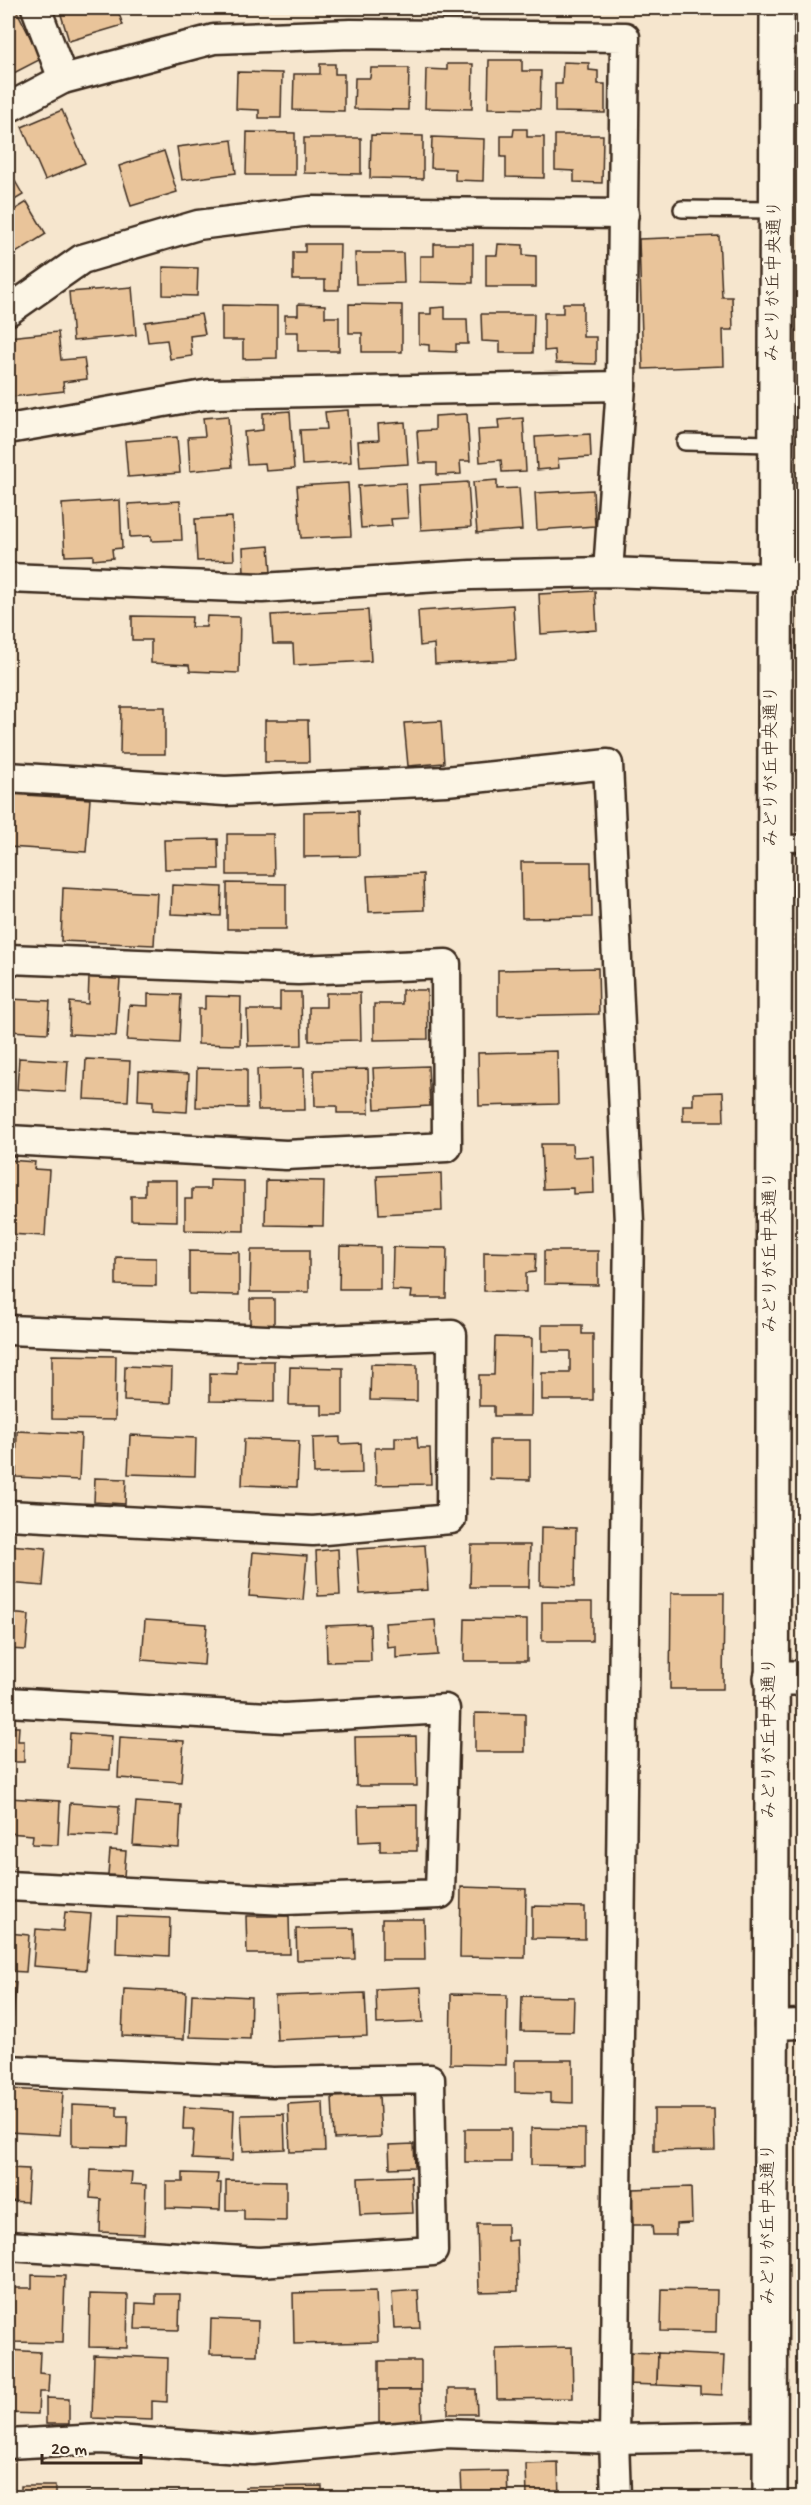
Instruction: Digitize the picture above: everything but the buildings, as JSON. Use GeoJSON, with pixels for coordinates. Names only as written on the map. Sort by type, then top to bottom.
{"type":"FeatureCollection","features":[{"type":"Feature","properties":{"kind":"street"},"geometry":{"type":"LineString","coordinates":[[36,8],[63,79]]}},
{"type":"Feature","properties":{"kind":"street","name":"みどりが丘中央通り"},"geometry":{"type":"LineString","coordinates":[[770,2498],[771,1678],[788,843],[788,577],[773,444],[777,8]]}},
{"type":"Feature","properties":{"kind":"street"},"geometry":{"type":"LineString","coordinates":[[8,108],[63,79],[214,39],[351,34],[626,37],[621,386],[608,572]]}},
{"type":"Feature","properties":{"kind":"street"},"geometry":{"type":"LineString","coordinates":[[8,311],[82,259],[198,225],[310,211],[624,214]]}},
{"type":"Feature","properties":{"kind":"street"},"geometry":{"type":"LineString","coordinates":[[8,429],[210,394],[621,386]]}},
{"type":"Feature","properties":{"kind":"street"},"geometry":{"type":"LineString","coordinates":[[8,578],[262,588],[471,575],[608,572],[788,577]]}},
{"type":"Feature","properties":{"kind":"street"},"geometry":{"type":"LineString","coordinates":[[8,777],[225,791],[446,781],[608,764],[629,1223],[614,2439],[616,2498]]}},
{"type":"Feature","properties":{"kind":"street"},"geometry":{"type":"LineString","coordinates":[[8,959],[298,970],[446,963],[447,1147],[286,1155],[8,1140]]}},
{"type":"Feature","properties":{"kind":"street"},"geometry":{"type":"LineString","coordinates":[[8,1330],[292,1341],[452,1335],[452,1347],[451,1519],[313,1531],[8,1515]]}},
{"type":"Feature","properties":{"kind":"street"},"geometry":{"type":"LineString","coordinates":[[771,1678],[804,1678]]}},
{"type":"Feature","properties":{"kind":"street"},"geometry":{"type":"LineString","coordinates":[[8,1702],[284,1718],[445,1709],[441,1894],[285,1900],[8,1886]]}},
{"type":"Feature","properties":{"kind":"street"},"geometry":{"type":"LineString","coordinates":[[769,2025],[804,2025]]}},
{"type":"Feature","properties":{"kind":"street"},"geometry":{"type":"LineString","coordinates":[[8,2070],[273,2082],[430,2079],[434,2251],[259,2262],[8,2246]]}},
{"type":"Feature","properties":{"kind":"street"},"geometry":{"type":"LineString","coordinates":[[8,2444],[100,2439],[252,2450],[444,2433],[614,2439],[770,2436]]}},
{"type":"Feature","properties":{"kind":"lane"},"geometry":{"type":"LineString","coordinates":[[682,208],[775,210]]}},
{"type":"Feature","properties":{"kind":"lane"},"geometry":{"type":"LineString","coordinates":[[685,442],[773,444]]}}]}
